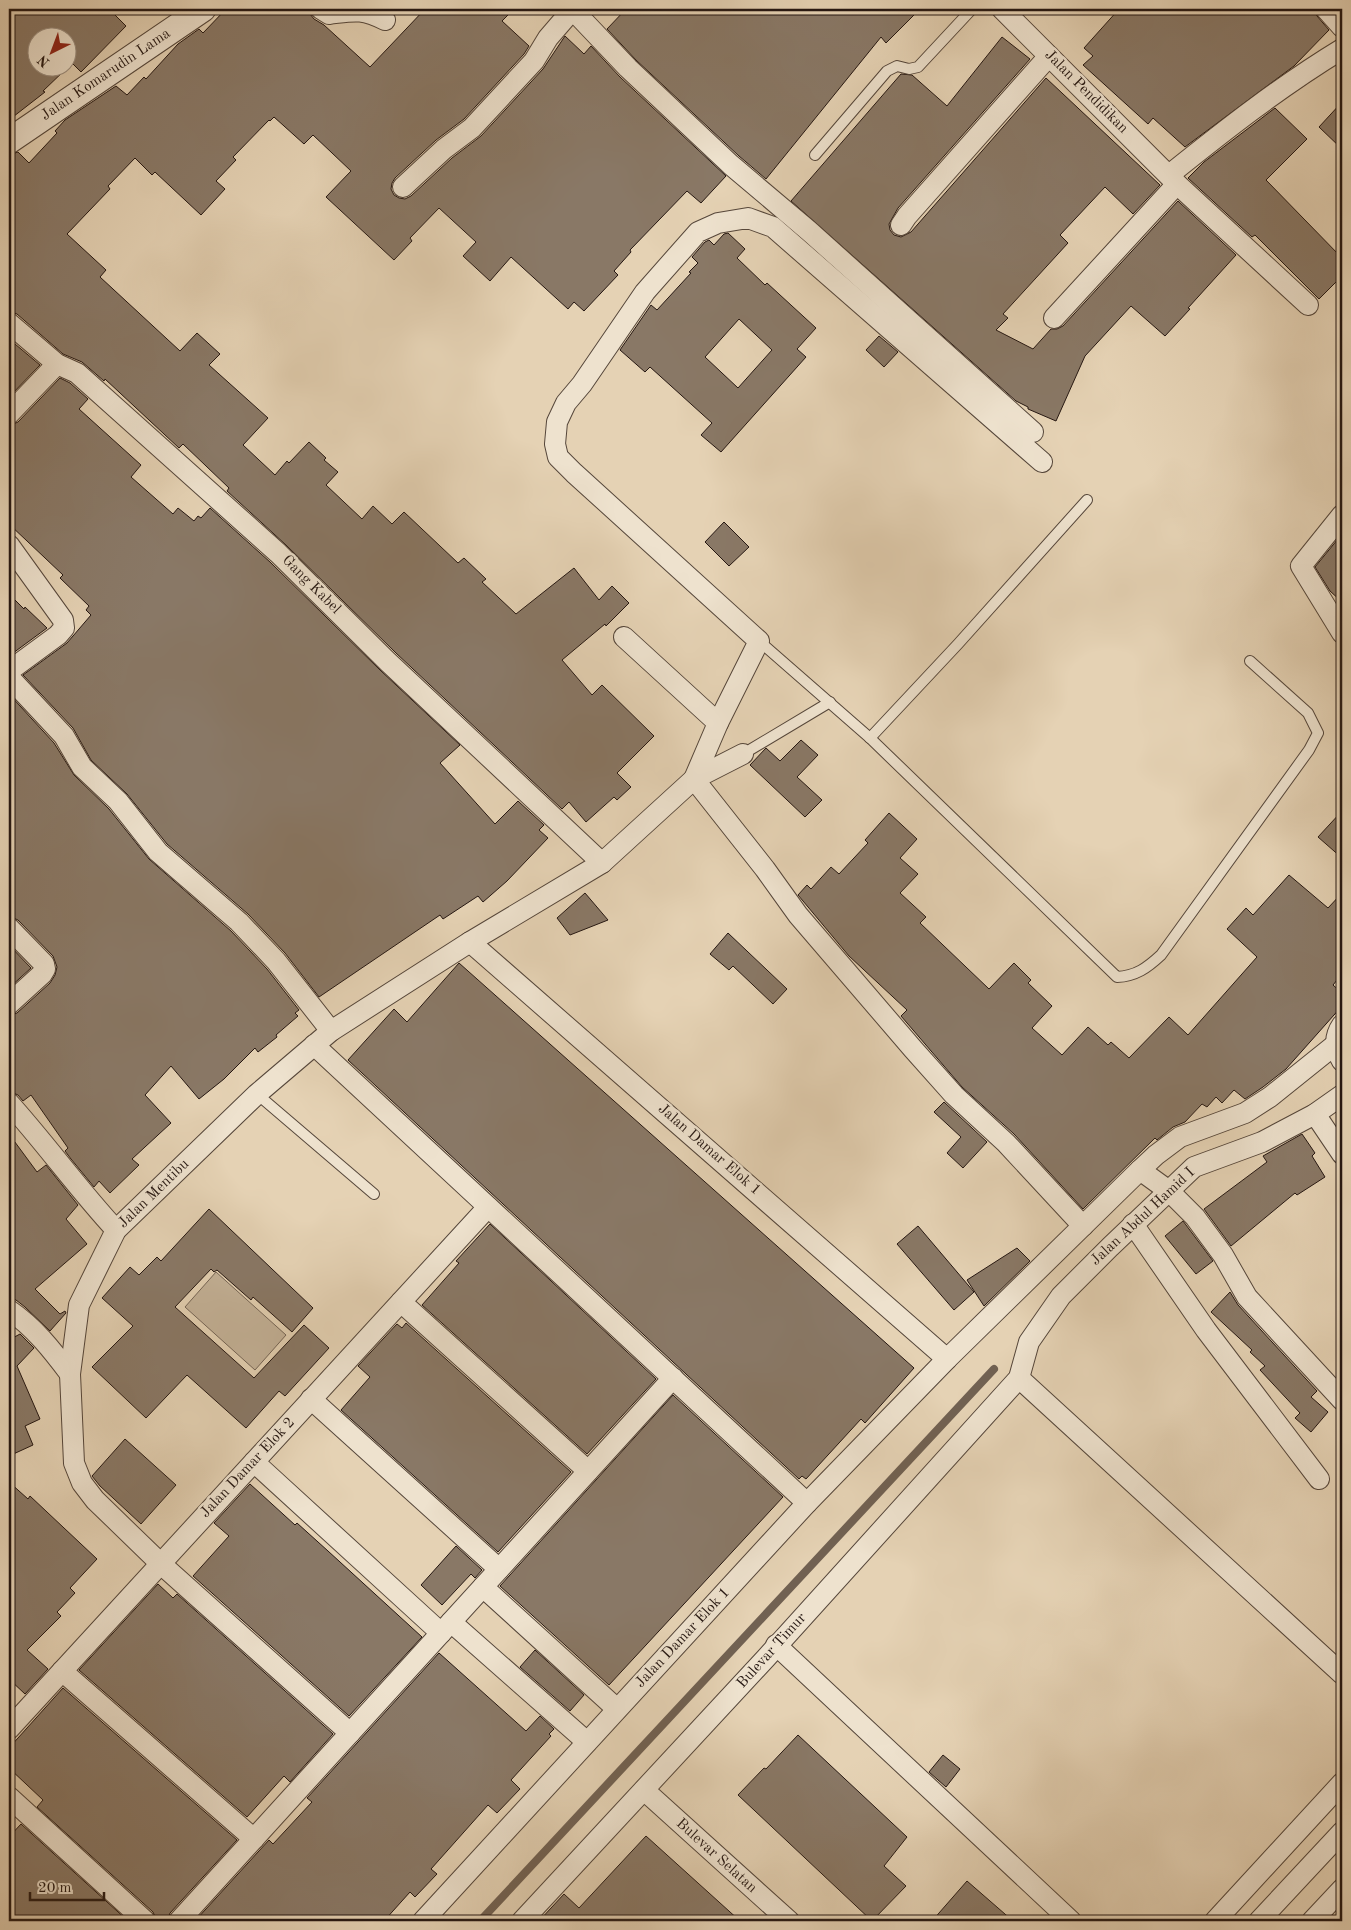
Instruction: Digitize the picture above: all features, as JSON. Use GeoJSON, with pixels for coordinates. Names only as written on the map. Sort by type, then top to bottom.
{"type":"FeatureCollection","features":[{"type":"Feature","properties":{"kind":"street","name":"Jalan Komarudin Lama"},"geometry":{"type":"LineString","coordinates":[[9,141],[203,9]]}},
{"type":"Feature","properties":{"kind":"street"},"geometry":{"type":"LineString","coordinates":[[321,9],[329,14],[360,10],[385,20]]}},
{"type":"Feature","properties":{"kind":"street"},"geometry":{"type":"LineString","coordinates":[[403,187],[444,149],[472,128],[534,61],[548,38],[572,9],[628,68],[731,165],[809,231],[1033,432]]}},
{"type":"Feature","properties":{"kind":"street","name":"Jalan Pendidikan"},"geometry":{"type":"LineString","coordinates":[[1002,9],[1173,179],[1308,305]]}},
{"type":"Feature","properties":{"kind":"street"},"geometry":{"type":"LineString","coordinates":[[1326,9],[1342,27]]}},
{"type":"Feature","properties":{"kind":"street"},"geometry":{"type":"LineString","coordinates":[[1054,318],[1173,179],[1258,106],[1342,49]]}},
{"type":"Feature","properties":{"kind":"street"},"geometry":{"type":"LineString","coordinates":[[901,225],[1049,56]]}},
{"type":"Feature","properties":{"kind":"street"},"geometry":{"type":"LineString","coordinates":[[694,779],[718,723],[759,641],[574,474],[558,457],[555,444],[557,422],[566,403],[582,384],[645,292],[698,232],[718,223],[748,218],[773,227],[1042,462]]}},
{"type":"Feature","properties":{"kind":"street","name":"Gang Kabel"},"geometry":{"type":"LineString","coordinates":[[9,323],[57,364],[77,373],[278,552],[388,662],[602,863]]}},
{"type":"Feature","properties":{"kind":"street"},"geometry":{"type":"LineString","coordinates":[[9,414],[57,364]]}},
{"type":"Feature","properties":{"kind":"street"},"geometry":{"type":"LineString","coordinates":[[1342,515],[1301,566],[1342,633]]}},
{"type":"Feature","properties":{"kind":"street"},"geometry":{"type":"LineString","coordinates":[[9,545],[63,620],[64,628],[58,635],[9,671]]}},
{"type":"Feature","properties":{"kind":"street"},"geometry":{"type":"LineString","coordinates":[[624,637],[718,723]]}},
{"type":"Feature","properties":{"kind":"street"},"geometry":{"type":"LineString","coordinates":[[9,677],[64,736],[82,767],[118,801],[158,852],[239,922],[276,961],[331,1031]]}},
{"type":"Feature","properties":{"kind":"street"},"geometry":{"type":"LineString","coordinates":[[743,754],[694,779],[602,863],[470,942],[331,1031],[314,1045],[807,1503]]}},
{"type":"Feature","properties":{"kind":"street"},"geometry":{"type":"LineString","coordinates":[[694,779],[765,869],[798,915],[912,1049],[954,1095],[1006,1144],[1084,1226]]}},
{"type":"Feature","properties":{"kind":"street"},"geometry":{"type":"LineString","coordinates":[[9,928],[44,964],[45,969],[9,1004]]}},
{"type":"Feature","properties":{"kind":"street","name":"Jalan Damar Elok 1"},"geometry":{"type":"LineString","coordinates":[[470,942],[948,1359]]}},
{"type":"Feature","properties":{"kind":"street"},"geometry":{"type":"LineString","coordinates":[[1338,1052],[1338,1034],[1342,1025]]}},
{"type":"Feature","properties":{"kind":"street","name":"Jalan Mentibu"},"geometry":{"type":"LineString","coordinates":[[314,1045],[257,1094],[116,1230],[78,1305],[70,1374],[74,1463],[82,1483],[95,1500],[160,1564],[350,1733]]}},
{"type":"Feature","properties":{"kind":"street","name":"Jalan Damar Elok 1"},"geometry":{"type":"LineString","coordinates":[[423,1921],[807,1503],[948,1359],[1140,1170],[1180,1137],[1245,1113],[1338,1052]]}},
{"type":"Feature","properties":{"kind":"street","name":"Jalan Abdul Hamid I"},"geometry":{"type":"LineString","coordinates":[[1019,1378],[1029,1342],[1061,1296],[1133,1224],[1194,1167],[1262,1142],[1315,1114],[1342,1095]]}},
{"type":"Feature","properties":{"kind":"street"},"geometry":{"type":"LineString","coordinates":[[9,1103],[36,1133],[85,1197],[116,1230]]}},
{"type":"Feature","properties":{"kind":"street"},"geometry":{"type":"LineString","coordinates":[[1315,1114],[1342,1154]]}},
{"type":"Feature","properties":{"kind":"street"},"geometry":{"type":"LineString","coordinates":[[1140,1170],[1168,1191],[1200,1225],[1222,1256],[1246,1297],[1342,1400]]}},
{"type":"Feature","properties":{"kind":"street","name":"Jalan Damar Elok 2"},"geometry":{"type":"LineString","coordinates":[[9,1729],[488,1207]]}},
{"type":"Feature","properties":{"kind":"street"},"geometry":{"type":"LineString","coordinates":[[1133,1224],[1206,1330],[1319,1479]]}},
{"type":"Feature","properties":{"kind":"street"},"geometry":{"type":"LineString","coordinates":[[401,1302],[588,1471]]}},
{"type":"Feature","properties":{"kind":"street"},"geometry":{"type":"LineString","coordinates":[[9,1310],[25,1321],[45,1341],[70,1374]]}},
{"type":"Feature","properties":{"kind":"street"},"geometry":{"type":"LineString","coordinates":[[179,1921],[673,1378]]}},
{"type":"Feature","properties":{"kind":"street"},"geometry":{"type":"LineString","coordinates":[[1019,1378],[1342,1674]]}},
{"type":"Feature","properties":{"kind":"street","name":"Bulevar Timur"},"geometry":{"type":"LineString","coordinates":[[522,1921],[644,1790],[1019,1378]]}},
{"type":"Feature","properties":{"kind":"street"},"geometry":{"type":"LineString","coordinates":[[312,1399],[499,1569]]}},
{"type":"Feature","properties":{"kind":"street"},"geometry":{"type":"LineString","coordinates":[[254,1462],[446,1628],[586,1742]]}},
{"type":"Feature","properties":{"kind":"street"},"geometry":{"type":"LineString","coordinates":[[483,1587],[617,1709]]}},
{"type":"Feature","properties":{"kind":"street"},"geometry":{"type":"LineString","coordinates":[[776,1645],[1071,1921]]}},
{"type":"Feature","properties":{"kind":"street"},"geometry":{"type":"LineString","coordinates":[[62,1671],[254,1839]]}},
{"type":"Feature","properties":{"kind":"street"},"geometry":{"type":"LineString","coordinates":[[1215,1921],[1342,1784]]}},
{"type":"Feature","properties":{"kind":"street","name":"Bulevar Selatan"},"geometry":{"type":"LineString","coordinates":[[644,1790],[789,1921]]}},
{"type":"Feature","properties":{"kind":"street"},"geometry":{"type":"LineString","coordinates":[[9,1797],[145,1921]]}},
{"type":"Feature","properties":{"kind":"street"},"geometry":{"type":"LineString","coordinates":[[1259,1921],[1342,1832]]}},
{"type":"Feature","properties":{"kind":"street"},"geometry":{"type":"LineString","coordinates":[[1312,1921],[1342,1891]]}},
{"type":"Feature","properties":{"kind":"lane"},"geometry":{"type":"LineString","coordinates":[[815,155],[887,71],[897,66],[909,69],[918,67],[972,9]]}},
{"type":"Feature","properties":{"kind":"lane"},"geometry":{"type":"LineString","coordinates":[[870,738],[958,644],[1087,500]]}},
{"type":"Feature","properties":{"kind":"lane"},"geometry":{"type":"LineString","coordinates":[[759,641],[870,738],[1117,977],[1132,976],[1147,968],[1161,955],[1303,758],[1318,733],[1308,713],[1250,661]]}},
{"type":"Feature","properties":{"kind":"lane"},"geometry":{"type":"LineString","coordinates":[[743,754],[830,702]]}},
{"type":"Feature","properties":{"kind":"lane"},"geometry":{"type":"LineString","coordinates":[[257,1094],[374,1194]]}},
{"type":"Feature","properties":{"kind":"shaded area"},"geometry":{"type":"Polygon","coordinates":[[[216,1272],[286,1335],[255,1370],[185,1307],[216,1272]]]}},
{"type":"Feature","properties":{"kind":"building"},"geometry":{"type":"Polygon","coordinates":[[[9,9],[109,9],[126,26],[81,72],[78,69],[78,28],[28,28],[28,78],[57,78],[43,91],[45,92],[9,120],[9,9]]]}},
{"type":"Feature","properties":{"kind":"building"},"geometry":{"type":"Polygon","coordinates":[[[226,9],[309,9],[314,19],[324,25],[370,67],[425,9],[514,9],[502,21],[529,46],[524,54],[464,119],[436,140],[395,178],[391,189],[394,195],[399,198],[405,199],[411,196],[452,158],[481,136],[543,69],[565,36],[584,54],[591,46],[620,77],[726,176],[701,203],[687,191],[630,250],[631,252],[614,271],[618,275],[584,311],[574,302],[568,309],[511,257],[490,281],[463,256],[476,242],[439,208],[410,238],[412,241],[394,260],[326,197],[351,171],[313,135],[304,144],[274,117],[233,157],[236,160],[216,181],[225,189],[201,215],[155,172],[152,175],[135,158],[108,186],[110,189],[67,234],[106,270],[100,277],[180,351],[197,333],[220,354],[209,365],[268,418],[243,445],[275,475],[287,461],[289,463],[309,442],[326,458],[324,460],[338,472],[326,485],[362,519],[373,506],[392,524],[404,512],[458,563],[464,558],[486,579],[482,582],[516,614],[574,568],[599,600],[612,586],[629,603],[606,626],[605,624],[562,660],[592,695],[602,685],[654,736],[617,773],[631,787],[617,800],[614,797],[586,822],[569,802],[562,809],[227,491],[229,488],[183,444],[179,448],[105,379],[104,381],[82,362],[63,354],[17,314],[9,311],[9,155],[18,152],[29,163],[57,133],[55,131],[65,120],[116,86],[127,95],[144,77],[146,79],[178,44],[199,29],[203,33],[226,9]]]}},
{"type":"Feature","properties":{"kind":"building"},"geometry":{"type":"Polygon","coordinates":[[[626,9],[920,9],[886,43],[881,37],[766,179],[636,60],[607,29],[626,9]]]}},
{"type":"Feature","properties":{"kind":"building"},"geometry":{"type":"Polygon","coordinates":[[[1119,9],[1314,9],[1317,16],[1329,30],[1294,66],[1185,147],[1153,118],[1148,124],[1083,65],[1093,56],[1084,48],[1119,9]]]}},
{"type":"Feature","properties":{"kind":"building"},"geometry":{"type":"Polygon","coordinates":[[[1002,37],[1030,59],[898,208],[889,224],[890,230],[894,235],[901,237],[911,232],[1046,78],[1160,185],[1133,214],[1105,187],[1060,235],[1068,243],[1003,314],[1008,318],[996,330],[1033,349],[1051,329],[1063,326],[1178,201],[1236,255],[1165,336],[1131,306],[1085,356],[1056,421],[1028,409],[1028,407],[1016,401],[791,201],[901,74],[912,75],[947,106],[1002,37]]]}},
{"type":"Feature","properties":{"kind":"building"},"geometry":{"type":"Polygon","coordinates":[[[1342,102],[1342,149],[1319,127],[1342,102]]]}},
{"type":"Feature","properties":{"kind":"building"},"geometry":{"type":"Polygon","coordinates":[[[1275,108],[1307,139],[1266,180],[1342,258],[1342,276],[1319,299],[1255,235],[1252,237],[1188,178],[1204,162],[1275,108]]]}},
{"type":"Feature","properties":{"kind":"building"},"geometry":{"type":"Polygon","coordinates":[[[728,233],[745,249],[737,258],[765,285],[767,283],[816,328],[797,349],[806,357],[721,452],[701,435],[712,423],[650,367],[645,372],[620,350],[651,305],[657,310],[691,273],[689,272],[698,263],[692,257],[705,242],[709,240],[714,245],[724,234],[728,233]],[[739,319],[705,357],[738,388],[772,350],[739,319]]]}},
{"type":"Feature","properties":{"kind":"building"},"geometry":{"type":"Polygon","coordinates":[[[879,336],[898,352],[884,367],[866,350],[879,336]]]}},
{"type":"Feature","properties":{"kind":"building"},"geometry":{"type":"Polygon","coordinates":[[[15,344],[40,365],[9,397],[9,351],[15,344]]]}},
{"type":"Feature","properties":{"kind":"building"},"geometry":{"type":"Polygon","coordinates":[[[60,378],[70,383],[88,399],[79,409],[141,465],[131,477],[173,514],[178,508],[194,521],[198,516],[201,518],[210,508],[270,562],[460,745],[440,763],[495,824],[518,801],[544,825],[539,830],[548,838],[507,881],[483,902],[478,896],[443,919],[440,915],[319,997],[285,953],[248,914],[167,844],[127,794],[91,760],[73,728],[23,675],[67,643],[91,615],[86,610],[89,606],[60,578],[63,575],[9,524],[9,426],[18,422],[60,378]]]}},
{"type":"Feature","properties":{"kind":"building"},"geometry":{"type":"Polygon","coordinates":[[[724,522],[749,547],[729,566],[705,542],[724,522]]]}},
{"type":"Feature","properties":{"kind":"building"},"geometry":{"type":"Polygon","coordinates":[[[1342,534],[1342,602],[1330,591],[1315,567],[1342,534]]]}},
{"type":"Feature","properties":{"kind":"building"},"geometry":{"type":"Polygon","coordinates":[[[9,594],[47,628],[9,656],[9,594]]]}},
{"type":"Feature","properties":{"kind":"building"},"geometry":{"type":"Polygon","coordinates":[[[9,694],[54,743],[74,775],[109,809],[149,859],[231,931],[267,969],[299,1010],[295,1013],[298,1016],[276,1035],[277,1037],[258,1052],[255,1048],[224,1079],[199,1099],[171,1066],[145,1095],[171,1123],[132,1159],[139,1165],[110,1193],[99,1181],[94,1187],[71,1159],[65,1151],[68,1148],[31,1095],[23,1101],[18,1095],[9,1091],[9,1016],[17,1013],[50,983],[57,967],[53,956],[18,920],[9,916],[9,694]]]}},
{"type":"Feature","properties":{"kind":"building"},"geometry":{"type":"Polygon","coordinates":[[[801,740],[818,755],[797,777],[822,800],[805,817],[750,765],[766,748],[780,761],[801,740]]]}},
{"type":"Feature","properties":{"kind":"building"},"geometry":{"type":"Polygon","coordinates":[[[1342,811],[1342,858],[1318,837],[1342,811]]]}},
{"type":"Feature","properties":{"kind":"building"},"geometry":{"type":"Polygon","coordinates":[[[889,813],[917,839],[900,858],[918,874],[900,893],[926,917],[920,923],[989,989],[1014,963],[1031,980],[1028,983],[1052,1006],[1032,1028],[1062,1055],[1088,1027],[1108,1045],[1111,1042],[1129,1058],[1169,1017],[1188,1035],[1257,957],[1227,929],[1246,908],[1253,915],[1289,875],[1328,908],[1342,893],[1342,974],[1333,985],[1342,993],[1342,1006],[1286,1069],[1245,1099],[1234,1090],[1222,1103],[1216,1097],[1207,1107],[1202,1104],[1185,1122],[1173,1127],[1157,1140],[1155,1138],[1083,1209],[1014,1134],[962,1087],[901,1016],[907,1010],[849,956],[798,895],[807,885],[811,889],[831,867],[839,874],[868,843],[865,840],[889,813]]]}},
{"type":"Feature","properties":{"kind":"building"},"geometry":{"type":"Polygon","coordinates":[[[585,893],[608,920],[570,935],[557,918],[585,893]]]}},
{"type":"Feature","properties":{"kind":"building"},"geometry":{"type":"Polygon","coordinates":[[[728,933],[787,989],[773,1004],[733,966],[729,970],[710,954],[728,933]]]}},
{"type":"Feature","properties":{"kind":"building"},"geometry":{"type":"Polygon","coordinates":[[[9,945],[31,968],[9,988],[9,945]]]}},
{"type":"Feature","properties":{"kind":"building"},"geometry":{"type":"Polygon","coordinates":[[[459,963],[914,1368],[865,1423],[861,1419],[806,1479],[802,1476],[799,1479],[348,1060],[394,1009],[407,1022],[459,963]]]}},
{"type":"Feature","properties":{"kind":"building"},"geometry":{"type":"Polygon","coordinates":[[[944,1102],[987,1142],[963,1168],[947,1153],[961,1137],[934,1112],[944,1102]]]}},
{"type":"Feature","properties":{"kind":"building"},"geometry":{"type":"Polygon","coordinates":[[[9,1134],[37,1172],[46,1165],[78,1205],[66,1219],[87,1244],[35,1289],[60,1314],[65,1311],[66,1313],[50,1331],[25,1307],[16,1300],[9,1298],[9,1134]]]}},
{"type":"Feature","properties":{"kind":"building"},"geometry":{"type":"Polygon","coordinates":[[[1302,1134],[1315,1153],[1312,1156],[1325,1177],[1297,1195],[1295,1193],[1231,1246],[1204,1209],[1267,1162],[1263,1156],[1302,1134]]]}},
{"type":"Feature","properties":{"kind":"building"},"geometry":{"type":"Polygon","coordinates":[[[209,1209],[313,1308],[292,1332],[253,1297],[251,1300],[217,1270],[214,1272],[211,1269],[175,1307],[254,1378],[304,1325],[329,1348],[285,1396],[279,1391],[246,1428],[187,1375],[146,1418],[92,1367],[133,1326],[102,1298],[130,1267],[139,1275],[157,1257],[161,1261],[209,1209]]]}},
{"type":"Feature","properties":{"kind":"building"},"geometry":{"type":"Polygon","coordinates":[[[1183,1221],[1213,1261],[1196,1274],[1165,1236],[1183,1221]]]}},
{"type":"Feature","properties":{"kind":"building"},"geometry":{"type":"Polygon","coordinates":[[[490,1224],[656,1379],[587,1454],[422,1305],[459,1263],[456,1261],[490,1224]]]}},
{"type":"Feature","properties":{"kind":"building"},"geometry":{"type":"Polygon","coordinates":[[[918,1226],[974,1292],[954,1310],[897,1244],[918,1226]]]}},
{"type":"Feature","properties":{"kind":"building"},"geometry":{"type":"Polygon","coordinates":[[[1017,1248],[1030,1261],[984,1306],[967,1280],[1017,1248]]]}},
{"type":"Feature","properties":{"kind":"building"},"geometry":{"type":"Polygon","coordinates":[[[1230,1292],[1238,1305],[1317,1391],[1311,1397],[1328,1412],[1311,1432],[1295,1418],[1300,1413],[1260,1370],[1265,1366],[1250,1352],[1252,1350],[1211,1312],[1230,1292]]]}},
{"type":"Feature","properties":{"kind":"building"},"geometry":{"type":"Polygon","coordinates":[[[406,1323],[571,1472],[498,1552],[341,1410],[370,1377],[358,1366],[397,1324],[402,1328],[406,1323]]]}},
{"type":"Feature","properties":{"kind":"building"},"geometry":{"type":"Polygon","coordinates":[[[20,1334],[34,1348],[17,1366],[40,1419],[25,1426],[33,1445],[9,1456],[9,1340],[20,1334]]]}},
{"type":"Feature","properties":{"kind":"building"},"geometry":{"type":"Polygon","coordinates":[[[673,1395],[783,1497],[609,1685],[500,1586],[673,1395]]]}},
{"type":"Feature","properties":{"kind":"building"},"geometry":{"type":"Polygon","coordinates":[[[125,1439],[176,1485],[141,1524],[100,1486],[92,1476],[125,1439]]]}},
{"type":"Feature","properties":{"kind":"building"},"geometry":{"type":"Polygon","coordinates":[[[9,1482],[28,1499],[30,1496],[97,1559],[70,1588],[75,1593],[57,1612],[61,1616],[27,1650],[48,1669],[25,1694],[9,1679],[9,1482]]]}},
{"type":"Feature","properties":{"kind":"building"},"geometry":{"type":"Polygon","coordinates":[[[250,1484],[295,1525],[297,1523],[422,1637],[349,1716],[193,1576],[229,1536],[214,1523],[250,1484]]]}},
{"type":"Feature","properties":{"kind":"building"},"geometry":{"type":"Polygon","coordinates":[[[456,1546],[482,1570],[475,1578],[471,1574],[442,1605],[421,1585],[456,1546]]]}},
{"type":"Feature","properties":{"kind":"building"},"geometry":{"type":"Polygon","coordinates":[[[158,1584],[173,1598],[177,1594],[333,1734],[290,1782],[284,1776],[247,1817],[79,1670],[158,1584]]]}},
{"type":"Feature","properties":{"kind":"building"},"geometry":{"type":"Polygon","coordinates":[[[535,1650],[584,1695],[570,1711],[520,1667],[535,1650]]]}},
{"type":"Feature","properties":{"kind":"building"},"geometry":{"type":"Polygon","coordinates":[[[439,1653],[526,1731],[540,1716],[554,1729],[549,1734],[551,1736],[511,1780],[520,1789],[497,1813],[488,1805],[431,1869],[437,1874],[415,1897],[410,1892],[384,1921],[195,1921],[269,1840],[273,1844],[312,1802],[307,1798],[439,1653]]]}},
{"type":"Feature","properties":{"kind":"building"},"geometry":{"type":"Polygon","coordinates":[[[63,1688],[237,1840],[170,1913],[167,1921],[157,1921],[153,1912],[37,1807],[43,1800],[9,1768],[9,1748],[63,1688]]]}},
{"type":"Feature","properties":{"kind":"building"},"geometry":{"type":"Polygon","coordinates":[[[798,1735],[907,1837],[884,1866],[906,1886],[872,1921],[738,1795],[798,1735]]]}},
{"type":"Feature","properties":{"kind":"building"},"geometry":{"type":"Polygon","coordinates":[[[943,1755],[960,1769],[946,1787],[929,1772],[943,1755]]]}},
{"type":"Feature","properties":{"kind":"building"},"geometry":{"type":"Polygon","coordinates":[[[21,1824],[128,1921],[9,1921],[9,1837],[21,1824]]]}},
{"type":"Feature","properties":{"kind":"building"},"geometry":{"type":"Polygon","coordinates":[[[646,1836],[740,1921],[539,1921],[564,1894],[579,1908],[646,1836]]]}},
{"type":"Feature","properties":{"kind":"building"},"geometry":{"type":"Polygon","coordinates":[[[967,1881],[1013,1921],[932,1921],[967,1881]]]}},
{"type":"Feature","properties":{"kind":"waterway"},"geometry":{"type":"LineString","coordinates":[[480,1921],[994,1369]]}}]}
